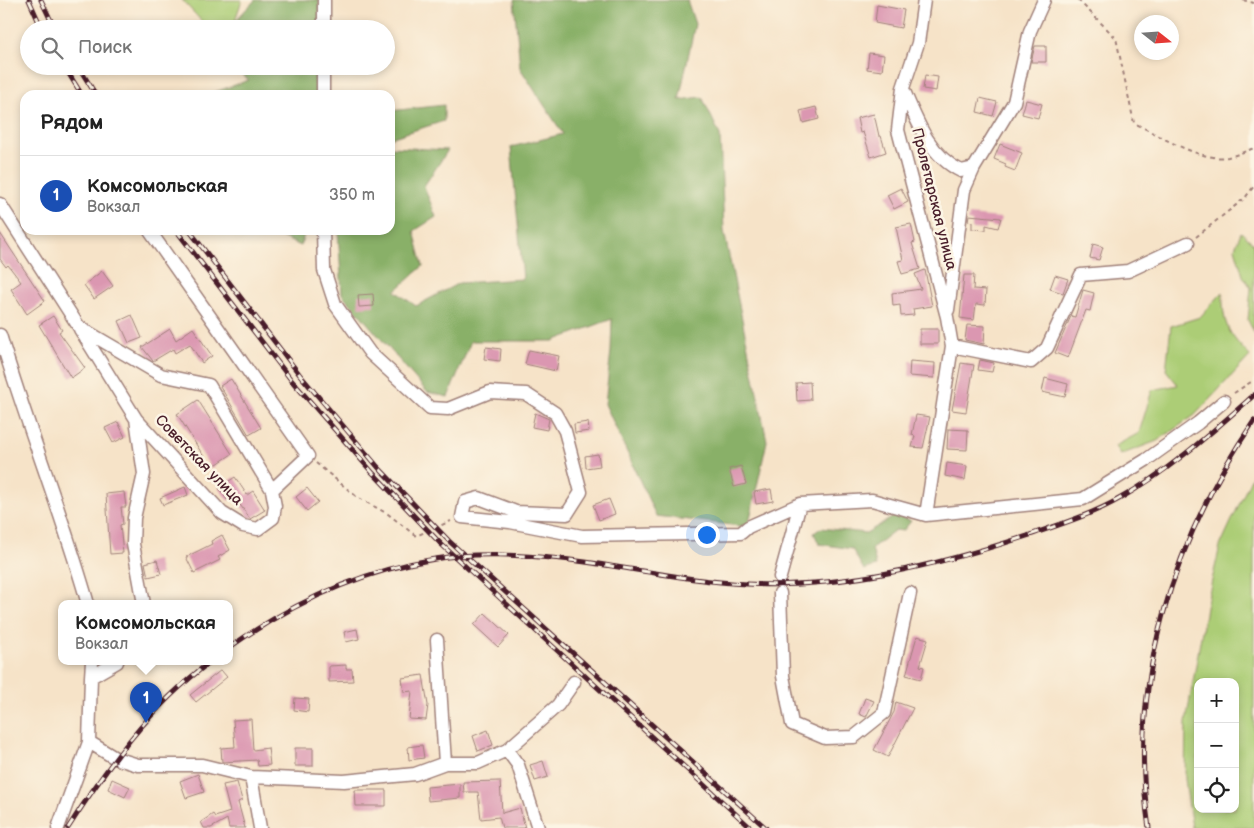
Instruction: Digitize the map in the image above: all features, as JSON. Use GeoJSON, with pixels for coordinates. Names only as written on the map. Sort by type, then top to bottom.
{"type":"FeatureCollection","features":[{"type":"Feature","properties":{"kind":"street"},"geometry":{"type":"LineString","coordinates":[[324,0],[324,20]]}},
{"type":"Feature","properties":{"kind":"street","name":"Пролетарская улица"},"geometry":{"type":"LineString","coordinates":[[924,0],[918,43],[903,88],[898,130],[947,317],[952,346],[926,515]]}},
{"type":"Feature","properties":{"kind":"street"},"geometry":{"type":"LineString","coordinates":[[974,168],[1014,102],[1030,31],[1044,0]]}},
{"type":"Feature","properties":{"kind":"street"},"geometry":{"type":"LineString","coordinates":[[323,75],[323,90]]}},
{"type":"Feature","properties":{"kind":"street","name":"Пролетарская улица"},"geometry":{"type":"LineString","coordinates":[[903,88],[930,143],[946,164],[961,172],[974,168]]}},
{"type":"Feature","properties":{"kind":"street","name":"Пролетарская улица"},"geometry":{"type":"LineString","coordinates":[[947,317],[964,190],[974,168]]}},
{"type":"Feature","properties":{"kind":"street","name":"Советская улица"},"geometry":{"type":"LineString","coordinates":[[0,204],[79,327],[161,375],[209,385],[272,490],[273,518],[258,529],[243,526],[222,512],[136,419]]}},
{"type":"Feature","properties":{"kind":"street"},"geometry":{"type":"LineString","coordinates":[[153,235],[308,456],[272,490]]}},
{"type":"Feature","properties":{"kind":"street"},"geometry":{"type":"LineString","coordinates":[[323,235],[324,270],[334,304],[370,353],[430,408],[448,410],[490,392],[526,394],[555,413],[565,431],[581,492],[567,514],[516,512],[479,498],[465,502],[462,517],[510,522],[582,536],[741,533],[748,527],[800,504],[872,500],[926,515],[1083,499],[1146,460],[1198,423],[1224,401]]}},
{"type":"Feature","properties":{"kind":"street"},"geometry":{"type":"LineString","coordinates":[[952,346],[1031,362],[1047,348],[1081,275],[1128,271],[1188,243]]}},
{"type":"Feature","properties":{"kind":"street"},"geometry":{"type":"LineString","coordinates":[[79,327],[136,419],[144,474],[134,518],[133,544],[143,600]]}},
{"type":"Feature","properties":{"kind":"street"},"geometry":{"type":"LineString","coordinates":[[0,335],[17,394],[73,551],[87,600]]}},
{"type":"Feature","properties":{"kind":"street"},"geometry":{"type":"LineString","coordinates":[[780,577],[800,504]]}},
{"type":"Feature","properties":{"kind":"street"},"geometry":{"type":"LineString","coordinates":[[780,593],[784,676],[792,724],[825,738],[854,737],[884,714],[910,593]]}},
{"type":"Feature","properties":{"kind":"street"},"geometry":{"type":"LineString","coordinates":[[437,640],[445,763]]}},
{"type":"Feature","properties":{"kind":"street"},"geometry":{"type":"LineString","coordinates":[[58,828],[89,742],[92,665]]}},
{"type":"Feature","properties":{"kind":"street"},"geometry":{"type":"LineString","coordinates":[[91,677],[112,665]]}},
{"type":"Feature","properties":{"kind":"street"},"geometry":{"type":"LineString","coordinates":[[89,742],[115,758],[138,765],[202,765],[251,777],[344,781],[415,774],[445,763],[478,763],[507,750],[558,705],[574,682]]}},
{"type":"Feature","properties":{"kind":"street"},"geometry":{"type":"LineString","coordinates":[[507,750],[518,765],[538,828]]}},
{"type":"Feature","properties":{"kind":"street"},"geometry":{"type":"LineString","coordinates":[[251,777],[260,828]]}},
{"type":"Feature","properties":{"kind":"path"},"geometry":{"type":"LineString","coordinates":[[1078,0],[1116,38],[1134,123],[1171,140],[1187,151],[1226,157],[1254,148]]}},
{"type":"Feature","properties":{"kind":"path"},"geometry":{"type":"LineString","coordinates":[[1243,0],[1254,3]]}},
{"type":"Feature","properties":{"kind":"path"},"geometry":{"type":"LineString","coordinates":[[1188,243],[1245,198],[1254,186]]}},
{"type":"Feature","properties":{"kind":"path"},"geometry":{"type":"LineString","coordinates":[[1224,401],[1254,380]]}},
{"type":"Feature","properties":{"kind":"path"},"geometry":{"type":"LineString","coordinates":[[308,456],[357,497],[388,514],[416,536],[462,517]]}},
{"type":"Feature","properties":{"kind":"green space"},"geometry":{"type":"Polygon","coordinates":[[[182,0],[242,0],[235,20],[201,20],[182,0]]]}},
{"type":"Feature","properties":{"kind":"green space"},"geometry":{"type":"Polygon","coordinates":[[[255,0],[319,0],[319,20],[236,20],[255,0]]]}},
{"type":"Feature","properties":{"kind":"green space"},"geometry":{"type":"Polygon","coordinates":[[[514,0],[687,0],[695,24],[679,100],[702,97],[720,135],[724,231],[767,441],[748,527],[656,516],[605,404],[611,351],[612,319],[553,341],[471,341],[448,397],[427,392],[342,294],[338,235],[395,235],[395,147],[448,150],[424,186],[436,217],[414,231],[423,266],[395,291],[416,306],[459,283],[523,279],[511,147],[563,134],[520,68],[514,0]]]}},
{"type":"Feature","properties":{"kind":"green space"},"geometry":{"type":"Polygon","coordinates":[[[242,75],[318,75],[318,90],[221,90],[249,80],[242,75]]]}},
{"type":"Feature","properties":{"kind":"green space"},"geometry":{"type":"Polygon","coordinates":[[[444,105],[444,121],[395,136],[395,110],[444,105]]]}},
{"type":"Feature","properties":{"kind":"green space"},"geometry":{"type":"Polygon","coordinates":[[[1241,232],[1254,244],[1254,333],[1248,320],[1251,288],[1243,276],[1235,248],[1241,232]]]}},
{"type":"Feature","properties":{"kind":"green space"},"geometry":{"type":"Polygon","coordinates":[[[278,235],[304,235],[301,246],[278,235]]]}},
{"type":"Feature","properties":{"kind":"green space"},"geometry":{"type":"Polygon","coordinates":[[[1223,292],[1225,320],[1236,341],[1250,356],[1195,415],[1157,441],[1120,455],[1115,446],[1139,433],[1152,390],[1178,385],[1166,370],[1171,326],[1200,317],[1223,292]]]}},
{"type":"Feature","properties":{"kind":"green space"},"geometry":{"type":"Polygon","coordinates":[[[1254,472],[1254,828],[1192,828],[1185,779],[1186,722],[1207,602],[1220,546],[1254,472]]]}},
{"type":"Feature","properties":{"kind":"green space"},"geometry":{"type":"Polygon","coordinates":[[[897,515],[911,521],[903,531],[895,530],[872,548],[876,566],[864,570],[852,549],[819,544],[814,533],[821,528],[866,533],[897,515]]]}},
{"type":"Feature","properties":{"kind":"building"},"geometry":{"type":"Polygon","coordinates":[[[877,5],[904,10],[901,28],[875,23],[877,5]]]}},
{"type":"Feature","properties":{"kind":"building"},"geometry":{"type":"Polygon","coordinates":[[[1035,46],[1046,46],[1046,62],[1031,62],[1035,46]]]}},
{"type":"Feature","properties":{"kind":"building"},"geometry":{"type":"Polygon","coordinates":[[[869,53],[884,55],[882,71],[867,69],[869,53]]]}},
{"type":"Feature","properties":{"kind":"building"},"geometry":{"type":"Polygon","coordinates":[[[925,75],[938,77],[936,91],[923,89],[925,75]]]}},
{"type":"Feature","properties":{"kind":"building"},"geometry":{"type":"Polygon","coordinates":[[[980,98],[997,102],[993,116],[977,112],[980,98]]]}},
{"type":"Feature","properties":{"kind":"building"},"geometry":{"type":"Polygon","coordinates":[[[1026,100],[1042,104],[1038,118],[1022,114],[1026,100]]]}},
{"type":"Feature","properties":{"kind":"building"},"geometry":{"type":"Polygon","coordinates":[[[816,107],[819,119],[803,123],[800,111],[816,107]]]}},
{"type":"Feature","properties":{"kind":"building"},"geometry":{"type":"Polygon","coordinates":[[[874,114],[879,136],[881,136],[886,152],[871,157],[863,132],[860,133],[857,118],[874,114]]]}},
{"type":"Feature","properties":{"kind":"building"},"geometry":{"type":"Polygon","coordinates":[[[1000,144],[1022,153],[1015,171],[1005,167],[1006,164],[994,159],[1000,144]]]}},
{"type":"Feature","properties":{"kind":"building"},"geometry":{"type":"Polygon","coordinates":[[[901,188],[908,202],[894,209],[887,195],[901,188]]]}},
{"type":"Feature","properties":{"kind":"building"},"geometry":{"type":"Polygon","coordinates":[[[969,215],[1001,218],[998,228],[986,225],[986,230],[972,229],[972,222],[968,221],[969,215]]]}},
{"type":"Feature","properties":{"kind":"building"},"geometry":{"type":"Polygon","coordinates":[[[911,224],[915,242],[912,243],[920,269],[902,274],[898,261],[903,260],[896,227],[911,224]]]}},
{"type":"Feature","properties":{"kind":"building"},"geometry":{"type":"Polygon","coordinates":[[[0,233],[45,301],[27,314],[11,289],[21,282],[8,265],[6,267],[0,259],[0,233]]]}},
{"type":"Feature","properties":{"kind":"building"},"geometry":{"type":"Polygon","coordinates":[[[1093,244],[1103,247],[1099,260],[1090,258],[1093,244]]]}},
{"type":"Feature","properties":{"kind":"building"},"geometry":{"type":"Polygon","coordinates":[[[925,270],[932,306],[913,309],[914,315],[901,316],[900,305],[893,306],[892,293],[921,289],[915,274],[925,270]]]}},
{"type":"Feature","properties":{"kind":"building"},"geometry":{"type":"Polygon","coordinates":[[[102,271],[113,286],[94,299],[84,285],[102,271]]]}},
{"type":"Feature","properties":{"kind":"building"},"geometry":{"type":"Polygon","coordinates":[[[964,275],[974,275],[973,289],[986,290],[985,305],[976,304],[974,320],[960,318],[964,275]]]}},
{"type":"Feature","properties":{"kind":"building"},"geometry":{"type":"Polygon","coordinates":[[[1055,275],[1068,279],[1063,293],[1050,289],[1055,275]]]}},
{"type":"Feature","properties":{"kind":"building"},"geometry":{"type":"Polygon","coordinates":[[[1083,290],[1094,293],[1090,311],[1086,310],[1068,358],[1055,353],[1071,316],[1075,317],[1083,290]]]}},
{"type":"Feature","properties":{"kind":"building"},"geometry":{"type":"Polygon","coordinates":[[[373,294],[374,306],[359,307],[358,295],[373,294]]]}},
{"type":"Feature","properties":{"kind":"building"},"geometry":{"type":"Polygon","coordinates":[[[132,315],[142,338],[129,343],[119,321],[132,315]]]}},
{"type":"Feature","properties":{"kind":"building"},"geometry":{"type":"Polygon","coordinates":[[[53,316],[62,330],[59,332],[85,368],[71,378],[39,325],[53,316]]]}},
{"type":"Feature","properties":{"kind":"building"},"geometry":{"type":"Polygon","coordinates":[[[967,325],[985,326],[984,344],[965,340],[967,325]]]}},
{"type":"Feature","properties":{"kind":"building"},"geometry":{"type":"Polygon","coordinates":[[[193,328],[212,356],[202,363],[190,344],[175,353],[173,349],[153,361],[142,347],[170,329],[176,340],[193,328]]]}},
{"type":"Feature","properties":{"kind":"building"},"geometry":{"type":"Polygon","coordinates":[[[920,329],[938,329],[938,344],[920,344],[920,329]]]}},
{"type":"Feature","properties":{"kind":"building"},"geometry":{"type":"Polygon","coordinates":[[[486,347],[501,349],[500,361],[484,359],[486,347]]]}},
{"type":"Feature","properties":{"kind":"building"},"geometry":{"type":"Polygon","coordinates":[[[529,350],[559,356],[556,371],[525,364],[529,350]]]}},
{"type":"Feature","properties":{"kind":"building"},"geometry":{"type":"Polygon","coordinates":[[[980,360],[994,363],[992,372],[978,370],[980,360]]]}},
{"type":"Feature","properties":{"kind":"building"},"geometry":{"type":"Polygon","coordinates":[[[910,361],[935,363],[934,378],[909,376],[910,361]]]}},
{"type":"Feature","properties":{"kind":"building"},"geometry":{"type":"Polygon","coordinates":[[[961,363],[974,365],[966,412],[952,410],[961,363]]]}},
{"type":"Feature","properties":{"kind":"building"},"geometry":{"type":"Polygon","coordinates":[[[1045,378],[1068,384],[1065,397],[1042,392],[1045,378]]]}},
{"type":"Feature","properties":{"kind":"building"},"geometry":{"type":"Polygon","coordinates":[[[231,379],[261,428],[249,435],[220,386],[231,379]]]}},
{"type":"Feature","properties":{"kind":"building"},"geometry":{"type":"Polygon","coordinates":[[[810,382],[811,400],[797,401],[796,383],[810,382]]]}},
{"type":"Feature","properties":{"kind":"building"},"geometry":{"type":"Polygon","coordinates":[[[198,400],[232,454],[211,468],[177,414],[198,400]]]}},
{"type":"Feature","properties":{"kind":"building"},"geometry":{"type":"Polygon","coordinates":[[[535,413],[549,419],[547,430],[532,427],[535,413]]]}},
{"type":"Feature","properties":{"kind":"building"},"geometry":{"type":"Polygon","coordinates":[[[916,415],[930,417],[923,448],[912,447],[915,436],[912,435],[916,415]]]}},
{"type":"Feature","properties":{"kind":"building"},"geometry":{"type":"Polygon","coordinates":[[[118,422],[125,437],[113,443],[105,428],[118,422]]]}},
{"type":"Feature","properties":{"kind":"building"},"geometry":{"type":"Polygon","coordinates":[[[588,422],[589,431],[575,433],[574,424],[588,422]]]}},
{"type":"Feature","properties":{"kind":"building"},"geometry":{"type":"Polygon","coordinates":[[[948,429],[968,430],[967,450],[947,449],[948,429]]]}},
{"type":"Feature","properties":{"kind":"building"},"geometry":{"type":"Polygon","coordinates":[[[598,454],[600,466],[586,468],[585,456],[598,454]]]}},
{"type":"Feature","properties":{"kind":"building"},"geometry":{"type":"Polygon","coordinates":[[[947,463],[967,466],[965,480],[945,476],[947,463]]]}},
{"type":"Feature","properties":{"kind":"building"},"geometry":{"type":"Polygon","coordinates":[[[741,466],[746,484],[734,487],[729,469],[741,466]]]}},
{"type":"Feature","properties":{"kind":"building"},"geometry":{"type":"Polygon","coordinates":[[[235,477],[247,495],[253,491],[265,510],[250,519],[234,496],[228,501],[219,488],[235,477]]]}},
{"type":"Feature","properties":{"kind":"building"},"geometry":{"type":"Polygon","coordinates":[[[185,487],[188,495],[163,505],[160,498],[185,487]]]}},
{"type":"Feature","properties":{"kind":"building"},"geometry":{"type":"Polygon","coordinates":[[[307,488],[318,502],[307,511],[296,497],[307,488]]]}},
{"type":"Feature","properties":{"kind":"building"},"geometry":{"type":"Polygon","coordinates":[[[771,489],[773,501],[756,504],[754,492],[771,489]]]}},
{"type":"Feature","properties":{"kind":"building"},"geometry":{"type":"Polygon","coordinates":[[[124,492],[126,507],[121,507],[123,524],[120,525],[123,553],[110,554],[106,494],[124,492]]]}},
{"type":"Feature","properties":{"kind":"building"},"geometry":{"type":"Polygon","coordinates":[[[609,499],[615,514],[599,520],[593,505],[609,499]]]}},
{"type":"Feature","properties":{"kind":"building"},"geometry":{"type":"Polygon","coordinates":[[[222,535],[230,550],[218,557],[220,560],[194,573],[186,557],[212,544],[211,541],[222,535]]]}},
{"type":"Feature","properties":{"kind":"building"},"geometry":{"type":"Polygon","coordinates":[[[157,560],[161,574],[148,577],[145,563],[157,560]]]}},
{"type":"Feature","properties":{"kind":"building"},"geometry":{"type":"Polygon","coordinates":[[[485,613],[509,635],[498,647],[474,625],[485,613]]]}},
{"type":"Feature","properties":{"kind":"building"},"geometry":{"type":"Polygon","coordinates":[[[357,629],[359,639],[346,642],[344,632],[357,629]]]}},
{"type":"Feature","properties":{"kind":"building"},"geometry":{"type":"Polygon","coordinates":[[[917,636],[928,639],[920,666],[924,667],[921,679],[906,675],[917,636]]]}},
{"type":"Feature","properties":{"kind":"building"},"geometry":{"type":"Polygon","coordinates":[[[346,665],[346,669],[352,669],[353,681],[329,682],[329,666],[346,665]]]}},
{"type":"Feature","properties":{"kind":"building"},"geometry":{"type":"Polygon","coordinates":[[[221,670],[227,677],[196,702],[190,695],[221,670]]]}},
{"type":"Feature","properties":{"kind":"building"},"geometry":{"type":"Polygon","coordinates":[[[423,675],[428,705],[426,720],[409,719],[412,691],[404,692],[402,678],[423,675]]]}},
{"type":"Feature","properties":{"kind":"building"},"geometry":{"type":"Polygon","coordinates":[[[295,698],[309,699],[308,712],[294,710],[295,698]]]}},
{"type":"Feature","properties":{"kind":"building"},"geometry":{"type":"Polygon","coordinates":[[[865,698],[874,701],[866,717],[859,714],[865,698]]]}},
{"type":"Feature","properties":{"kind":"building"},"geometry":{"type":"Polygon","coordinates":[[[896,702],[913,708],[888,757],[874,750],[894,712],[896,702]]]}},
{"type":"Feature","properties":{"kind":"building"},"geometry":{"type":"Polygon","coordinates":[[[251,719],[253,750],[268,748],[270,765],[258,766],[257,760],[222,762],[221,748],[235,747],[233,720],[251,719]]]}},
{"type":"Feature","properties":{"kind":"building"},"geometry":{"type":"Polygon","coordinates":[[[488,730],[493,745],[478,751],[473,736],[488,730]]]}},
{"type":"Feature","properties":{"kind":"building"},"geometry":{"type":"Polygon","coordinates":[[[422,745],[424,758],[409,760],[408,747],[422,745]]]}},
{"type":"Feature","properties":{"kind":"building"},"geometry":{"type":"Polygon","coordinates":[[[295,748],[313,748],[313,766],[295,766],[295,748]]]}},
{"type":"Feature","properties":{"kind":"building"},"geometry":{"type":"Polygon","coordinates":[[[543,761],[548,777],[535,781],[530,765],[543,761]]]}},
{"type":"Feature","properties":{"kind":"building"},"geometry":{"type":"Polygon","coordinates":[[[198,774],[204,792],[186,798],[180,781],[198,774]]]}},
{"type":"Feature","properties":{"kind":"building"},"geometry":{"type":"Polygon","coordinates":[[[112,779],[130,787],[125,797],[108,789],[112,779]]]}},
{"type":"Feature","properties":{"kind":"building"},"geometry":{"type":"Polygon","coordinates":[[[500,781],[502,813],[520,808],[525,828],[502,828],[499,817],[481,819],[478,792],[464,792],[463,782],[500,781]]]}},
{"type":"Feature","properties":{"kind":"building"},"geometry":{"type":"Polygon","coordinates":[[[237,782],[242,800],[238,802],[245,828],[229,828],[227,819],[211,828],[204,828],[201,822],[213,814],[215,817],[230,812],[223,785],[237,782]]]}},
{"type":"Feature","properties":{"kind":"building"},"geometry":{"type":"Polygon","coordinates":[[[460,784],[460,798],[428,801],[427,787],[460,784]]]}},
{"type":"Feature","properties":{"kind":"building"},"geometry":{"type":"Polygon","coordinates":[[[355,790],[386,790],[386,806],[356,806],[355,790]]]}},
{"type":"Feature","properties":{"kind":"railway"},"geometry":{"type":"LineString","coordinates":[[29,0],[38,20]]}},
{"type":"Feature","properties":{"kind":"railway"},"geometry":{"type":"LineString","coordinates":[[41,0],[51,20]]}},
{"type":"Feature","properties":{"kind":"railway"},"geometry":{"type":"LineString","coordinates":[[70,75],[79,90]]}},
{"type":"Feature","properties":{"kind":"railway"},"geometry":{"type":"LineString","coordinates":[[84,75],[93,90]]}},
{"type":"Feature","properties":{"kind":"railway"},"geometry":{"type":"LineString","coordinates":[[180,235],[292,381],[372,472],[441,544],[751,828]]}},
{"type":"Feature","properties":{"kind":"railway"},"geometry":{"type":"LineString","coordinates":[[193,235],[300,375],[378,467],[449,541],[766,828]]}},
{"type":"Feature","properties":{"kind":"railway"},"geometry":{"type":"LineString","coordinates":[[233,645],[277,617],[327,591],[407,564],[466,555],[515,555],[585,562],[701,580],[782,585],[854,579],[925,565],[994,547],[1108,505],[1173,464],[1254,395]]}},
{"type":"Feature","properties":{"kind":"railway"},"geometry":{"type":"LineString","coordinates":[[1149,828],[1144,774],[1145,721],[1151,667],[1163,615],[1179,564],[1200,514],[1225,467],[1254,421]]}},
{"type":"Feature","properties":{"kind":"railway"},"geometry":{"type":"LineString","coordinates":[[68,828],[132,738],[168,698],[206,665]]}},
{"type":"Feature","properties":{"kind":"place","name":"Комсомольская"},"geometry":{"type":"Point","coordinates":[146,723]}}]}
